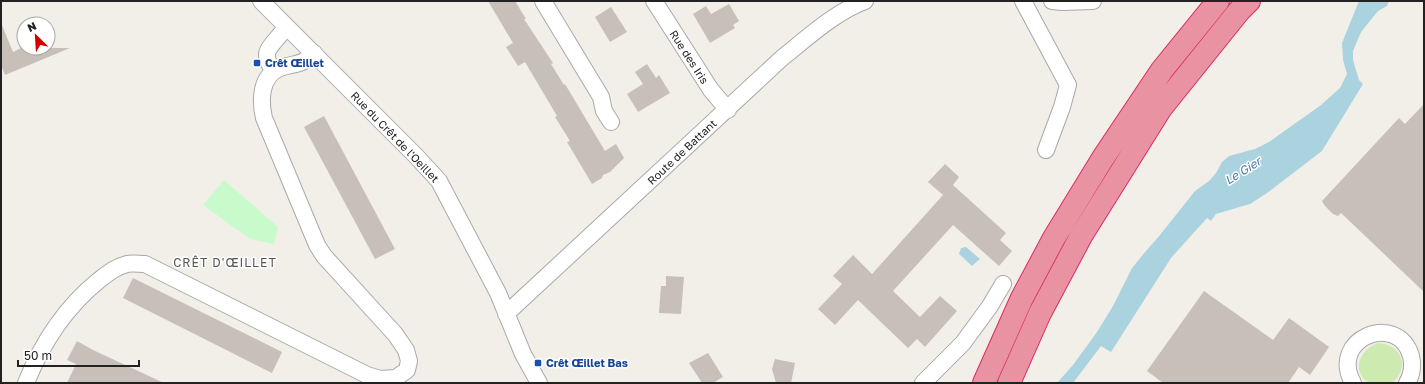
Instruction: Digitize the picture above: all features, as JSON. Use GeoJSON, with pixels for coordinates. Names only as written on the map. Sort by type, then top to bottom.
{"type":"FeatureCollection","features":[{"type":"Feature","properties":{"kind":"highway"},"geometry":{"type":"LineString","coordinates":[[984,383],[1022,298],[1054,238],[1102,158],[1162,70],[1218,1]]}},
{"type":"Feature","properties":{"kind":"highway"},"geometry":{"type":"LineString","coordinates":[[1008,383],[1040,313],[1081,236],[1161,108],[1239,11],[1249,1]]}},
{"type":"Feature","properties":{"kind":"street","name":"Rue du Crêt de l'Oeillet"},"geometry":{"type":"LineString","coordinates":[[261,1],[417,156],[439,181],[498,293],[523,354],[539,383]]}},
{"type":"Feature","properties":{"kind":"street"},"geometry":{"type":"LineString","coordinates":[[543,1],[601,97],[604,111],[611,122]]}},
{"type":"Feature","properties":{"kind":"street","name":"Rue des Iris"},"geometry":{"type":"LineString","coordinates":[[654,1],[711,90],[728,110]]}},
{"type":"Feature","properties":{"kind":"street","name":"Route de Battant"},"geometry":{"type":"LineString","coordinates":[[506,314],[728,110],[782,58],[819,28],[855,4],[865,1]]}},
{"type":"Feature","properties":{"kind":"street"},"geometry":{"type":"LineString","coordinates":[[1023,1],[1068,85],[1062,107],[1046,150]]}},
{"type":"Feature","properties":{"kind":"street"},"geometry":{"type":"LineString","coordinates":[[1052,1],[1093,1]]}},
{"type":"Feature","properties":{"kind":"street"},"geometry":{"type":"LineString","coordinates":[[274,71],[267,61],[266,56],[274,41],[283,32],[286,26]]}},
{"type":"Feature","properties":{"kind":"street"},"geometry":{"type":"LineString","coordinates":[[26,383],[35,360],[60,320],[73,304],[83,293],[112,270],[128,264],[145,264],[367,375],[380,379],[396,378],[406,370],[409,360],[406,350],[395,334],[324,256],[317,245],[261,108],[263,87],[274,71],[302,63],[308,60],[314,53]]}},
{"type":"Feature","properties":{"kind":"street"},"geometry":{"type":"LineString","coordinates":[[923,383],[963,344],[990,306],[1003,284]]}},
{"type":"Feature","properties":{"kind":"street"},"geometry":{"type":"LineString","coordinates":[[1353,383],[1349,376],[1347,365],[1349,354],[1355,344],[1363,337],[1374,333],[1385,333],[1395,336],[1404,343],[1409,351],[1412,361],[1412,372],[1407,383]]}},
{"type":"Feature","properties":{"kind":"green space"},"geometry":{"type":"Polygon","coordinates":[[[224,180],[278,227],[274,244],[250,239],[203,205],[224,180]]]}},
{"type":"Feature","properties":{"kind":"green space"},"geometry":{"type":"Polygon","coordinates":[[[1378,343],[1393,347],[1401,357],[1401,370],[1398,377],[1392,383],[1369,383],[1360,373],[1359,367],[1362,355],[1366,350],[1378,343]]]}},
{"type":"Feature","properties":{"kind":"water","name":"Le Gier"},"geometry":{"type":"Polygon","coordinates":[[[1359,1],[1389,1],[1387,6],[1378,11],[1361,32],[1353,51],[1353,60],[1359,80],[1363,84],[1322,151],[1267,193],[1250,204],[1216,214],[1211,221],[1207,218],[1171,258],[1111,352],[1101,346],[1073,383],[1057,383],[1073,365],[1097,332],[1113,306],[1132,268],[1195,191],[1209,181],[1216,173],[1222,162],[1229,156],[1255,149],[1269,142],[1321,105],[1340,88],[1347,74],[1343,60],[1342,43],[1359,1]]]}},
{"type":"Feature","properties":{"kind":"water"},"geometry":{"type":"Polygon","coordinates":[[[966,247],[980,259],[972,266],[959,254],[961,248],[966,247]]]}},
{"type":"Feature","properties":{"kind":"building"},"geometry":{"type":"Polygon","coordinates":[[[488,1],[515,1],[526,19],[524,19],[553,63],[551,64],[564,85],[565,84],[605,151],[616,144],[624,158],[610,172],[603,175],[602,178],[592,184],[567,142],[570,141],[555,117],[557,116],[525,62],[518,66],[506,47],[513,43],[488,1]]]}},
{"type":"Feature","properties":{"kind":"building"},"geometry":{"type":"Polygon","coordinates":[[[729,4],[739,21],[733,25],[735,28],[710,43],[693,14],[706,6],[711,14],[729,4]]]}},
{"type":"Feature","properties":{"kind":"building"},"geometry":{"type":"Polygon","coordinates":[[[611,7],[627,32],[610,42],[595,17],[611,7]]]}},
{"type":"Feature","properties":{"kind":"building"},"geometry":{"type":"Polygon","coordinates":[[[1,23],[13,52],[16,50],[16,56],[51,56],[5,75],[1,65],[1,23]]]}},
{"type":"Feature","properties":{"kind":"building"},"geometry":{"type":"Polygon","coordinates":[[[56,48],[70,48],[56,54],[56,48]]]}},
{"type":"Feature","properties":{"kind":"building"},"geometry":{"type":"Polygon","coordinates":[[[647,64],[656,78],[659,75],[670,93],[638,112],[627,94],[643,84],[635,72],[647,64]]]}},
{"type":"Feature","properties":{"kind":"building"},"geometry":{"type":"Polygon","coordinates":[[[1424,104],[1424,292],[1341,213],[1338,216],[1333,214],[1322,201],[1399,118],[1405,124],[1424,104]]]}},
{"type":"Feature","properties":{"kind":"building"},"geometry":{"type":"Polygon","coordinates":[[[324,116],[395,249],[375,259],[304,127],[324,116]]]}},
{"type":"Feature","properties":{"kind":"building"},"geometry":{"type":"Polygon","coordinates":[[[945,164],[959,177],[953,185],[1006,233],[1000,240],[1012,251],[999,266],[953,225],[893,291],[920,317],[940,296],[957,311],[925,347],[917,339],[908,348],[858,300],[835,325],[818,309],[842,284],[833,276],[853,255],[872,274],[943,195],[928,182],[945,164]]]}},
{"type":"Feature","properties":{"kind":"building"},"geometry":{"type":"Polygon","coordinates":[[[666,276],[684,277],[681,314],[659,313],[661,286],[666,286],[666,276]]]}},
{"type":"Feature","properties":{"kind":"building"},"geometry":{"type":"Polygon","coordinates":[[[133,278],[282,352],[272,373],[123,298],[133,278]]]}},
{"type":"Feature","properties":{"kind":"building"},"geometry":{"type":"Polygon","coordinates":[[[1204,291],[1273,340],[1289,318],[1329,347],[1310,375],[1299,367],[1288,383],[1163,383],[1147,371],[1204,291]]]}},
{"type":"Feature","properties":{"kind":"building"},"geometry":{"type":"Polygon","coordinates":[[[77,341],[164,383],[67,383],[76,364],[67,360],[77,341]]]}},
{"type":"Feature","properties":{"kind":"building"},"geometry":{"type":"Polygon","coordinates":[[[708,353],[723,377],[713,383],[702,383],[689,363],[708,353]]]}},
{"type":"Feature","properties":{"kind":"building"},"geometry":{"type":"Polygon","coordinates":[[[775,359],[795,363],[791,383],[776,383],[772,369],[775,359]]]}},
{"type":"Feature","properties":{"kind":"place","name":"Crêt Œillet"},"geometry":{"type":"Point","coordinates":[257,63]}},
{"type":"Feature","properties":{"kind":"place","name":"Crêt Œillet Bas"},"geometry":{"type":"Point","coordinates":[538,363]}},
{"type":"Feature","properties":{"kind":"district","name":"CRÊT D'ŒILLET"},"geometry":{"type":"Point","coordinates":[225,263]}}]}
